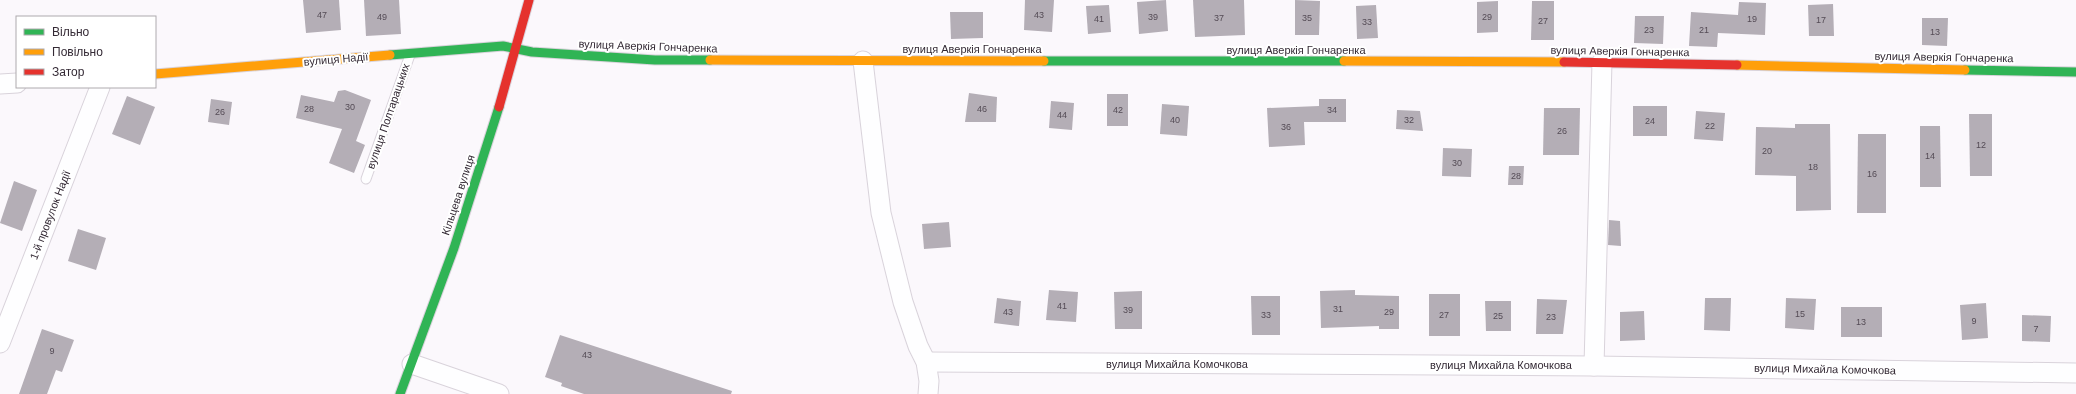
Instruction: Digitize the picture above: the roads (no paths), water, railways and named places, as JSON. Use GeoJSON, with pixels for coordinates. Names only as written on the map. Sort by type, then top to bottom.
{"type":"FeatureCollection","features":[{"type":"Feature","properties":{"kind":"street","name":"Кільцева вулиця"},"geometry":{"type":"LineString","coordinates":[[400,394],[468,208],[529,0]]}},
{"type":"Feature","properties":{"kind":"street","name":"вулиця Надії"},"geometry":{"type":"LineString","coordinates":[[156,74],[503,46],[516,48]]}},
{"type":"Feature","properties":{"kind":"street","name":"вулиця Аверкія Гончаренка"},"geometry":{"type":"LineString","coordinates":[[516,48],[532,52],[655,60],[1602,62],[2076,72]]}},
{"type":"Feature","properties":{"kind":"street"},"geometry":{"type":"LineString","coordinates":[[862,61],[881,213],[903,302],[918,346],[926,362],[929,381],[928,394]]}},
{"type":"Feature","properties":{"kind":"street"},"geometry":{"type":"LineString","coordinates":[[1594,366],[1602,62]]}},
{"type":"Feature","properties":{"kind":"street"},"geometry":{"type":"LineString","coordinates":[[0,84],[16,83]]}},
{"type":"Feature","properties":{"kind":"street","name":"1-й провулок Надії"},"geometry":{"type":"LineString","coordinates":[[0,344],[100,88]]}},
{"type":"Feature","properties":{"kind":"street","name":"вулиця Михайла Комочкова"},"geometry":{"type":"LineString","coordinates":[[926,362],[1594,366],[2076,373]]}},
{"type":"Feature","properties":{"kind":"street"},"geometry":{"type":"LineString","coordinates":[[412,364],[499,394]]}},
{"type":"Feature","properties":{"kind":"lane","name":"вулиця Полтарацьких"},"geometry":{"type":"LineString","coordinates":[[366,179],[410,53]]}}]}
